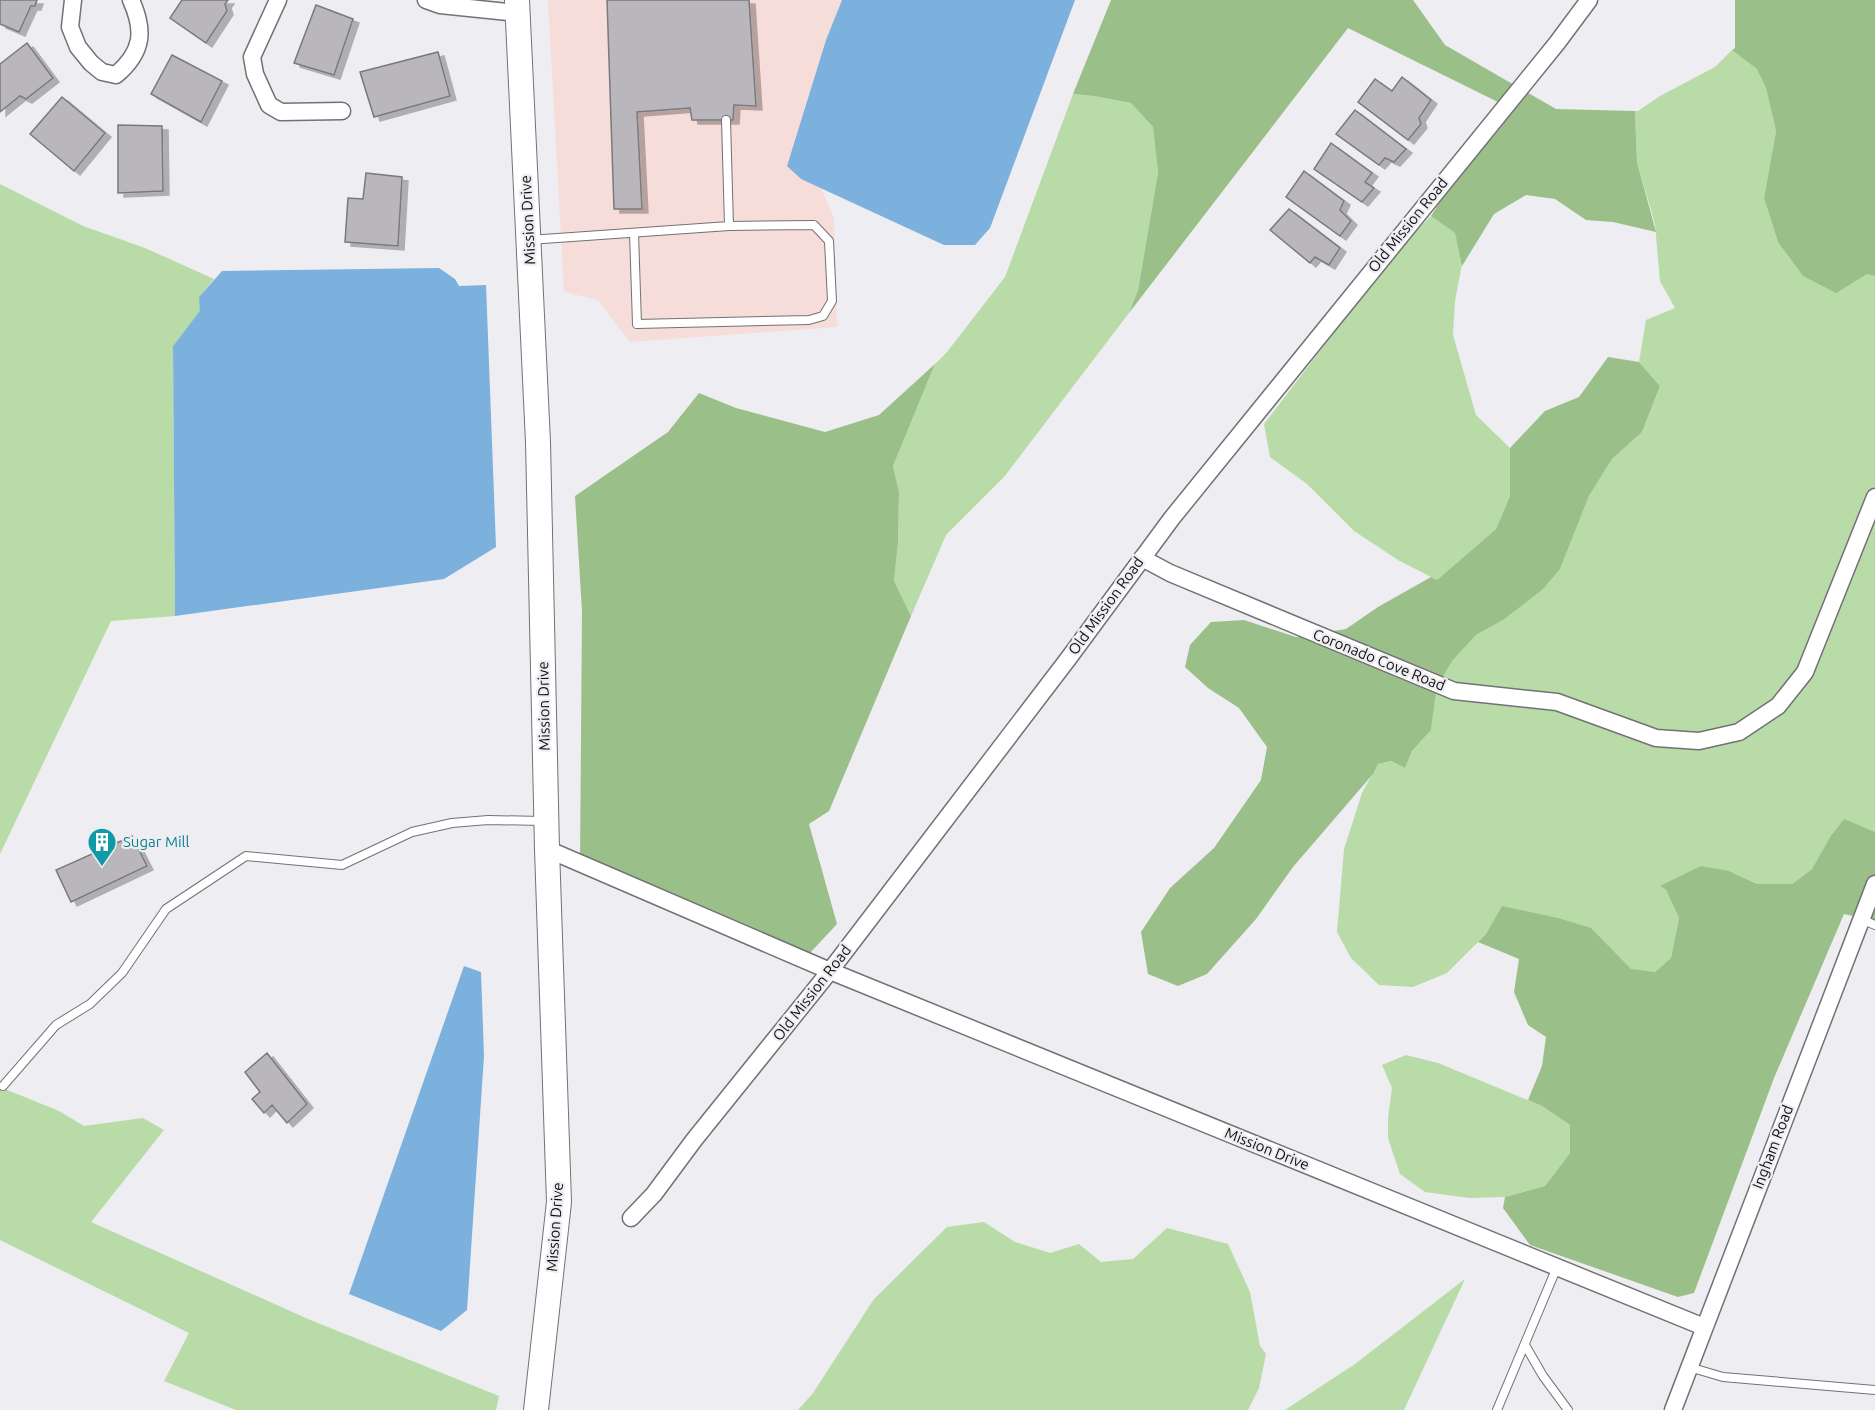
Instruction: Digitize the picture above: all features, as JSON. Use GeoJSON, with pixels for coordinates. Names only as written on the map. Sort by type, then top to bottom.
{"type":"FeatureCollection","features":[{"type":"Feature","properties":{"kind":"street"},"geometry":{"type":"LineString","coordinates":[[73,0],[70,27],[78,47],[102,72],[116,75],[129,64],[137,50],[141,36],[138,15],[131,0]]}},
{"type":"Feature","properties":{"kind":"street"},"geometry":{"type":"LineString","coordinates":[[278,0],[252,57],[255,74],[268,105],[281,112],[342,111]]}},
{"type":"Feature","properties":{"kind":"street"},"geometry":{"type":"LineString","coordinates":[[426,0],[440,5],[518,7]]}},
{"type":"Feature","properties":{"kind":"street","name":"Old Mission Road"},"geometry":{"type":"LineString","coordinates":[[631,1218],[654,1194],[694,1140],[830,971],[1068,659],[1172,518],[1557,43],[1589,0]]}},
{"type":"Feature","properties":{"kind":"street","name":"Mission Drive"},"geometry":{"type":"LineString","coordinates":[[518,7],[538,442],[546,821],[559,1202],[536,1410]]}},
{"type":"Feature","properties":{"kind":"street","name":"Coronado Cove Road"},"geometry":{"type":"LineString","coordinates":[[1142,558],[1170,573],[1454,691],[1557,702],[1656,738],[1699,741],[1739,732],[1778,706],[1805,672],[1875,497]]}},
{"type":"Feature","properties":{"kind":"street","name":"Mission Drive"},"geometry":{"type":"LineString","coordinates":[[547,849],[830,971],[1704,1328]]}},
{"type":"Feature","properties":{"kind":"street","name":"Ingham Road"},"geometry":{"type":"LineString","coordinates":[[1673,1410],[1868,922],[1875,884]]}},
{"type":"Feature","properties":{"kind":"lane"},"geometry":{"type":"LineString","coordinates":[[726,120],[729,226]]}},
{"type":"Feature","properties":{"kind":"lane"},"geometry":{"type":"LineString","coordinates":[[529,240],[634,232],[729,226],[814,225],[830,241],[832,301],[823,316],[809,320],[637,324],[634,232]]}},
{"type":"Feature","properties":{"kind":"lane"},"geometry":{"type":"LineString","coordinates":[[3,1086],[56,1025],[90,1004],[122,973],[166,909],[246,856],[342,865],[412,832],[453,823],[488,820],[546,821]]}},
{"type":"Feature","properties":{"kind":"lane"},"geometry":{"type":"LineString","coordinates":[[1497,1410],[1557,1268]]}},
{"type":"Feature","properties":{"kind":"lane"},"geometry":{"type":"LineString","coordinates":[[1525,1345],[1543,1376],[1568,1410]]}},
{"type":"Feature","properties":{"kind":"lane"},"geometry":{"type":"LineString","coordinates":[[1689,1367],[1723,1377],[1875,1390]]}},
{"type":"Feature","properties":{"kind":"shaded area"},"geometry":{"type":"Polygon","coordinates":[[[548,0],[842,0],[826,40],[787,165],[801,179],[821,188],[834,219],[837,327],[630,342],[598,300],[564,292],[548,0]]]}},
{"type":"Feature","properties":{"kind":"green space"},"geometry":{"type":"Polygon","coordinates":[[[1111,0],[1413,0],[1445,45],[1556,109],[1635,111],[1637,162],[1656,232],[1613,222],[1586,220],[1555,199],[1526,195],[1494,214],[1462,266],[1455,233],[1431,216],[1502,104],[1348,28],[1129,313],[1138,290],[1158,173],[1153,127],[1131,103],[1073,94],[1111,0]]]}},
{"type":"Feature","properties":{"kind":"green space"},"geometry":{"type":"Polygon","coordinates":[[[1735,0],[1875,0],[1875,276],[1867,274],[1836,293],[1803,276],[1778,242],[1764,198],[1776,131],[1766,88],[1757,69],[1732,50],[1735,48],[1735,0]]]}},
{"type":"Feature","properties":{"kind":"green space"},"geometry":{"type":"Polygon","coordinates":[[[1732,50],[1758,69],[1766,88],[1776,131],[1764,198],[1778,242],[1875,276],[1875,832],[1844,820],[1830,837],[1812,869],[1792,884],[1757,884],[1729,871],[1660,886],[1666,890],[1679,918],[1671,958],[1655,972],[1632,970],[1615,954],[1517,911],[1502,907],[1486,934],[1447,973],[1413,987],[1379,985],[1351,958],[1337,932],[1344,849],[1362,793],[1378,764],[1391,761],[1405,768],[1412,751],[1431,730],[1437,686],[1453,660],[1476,635],[1503,620],[1560,569],[1589,496],[1612,459],[1642,432],[1660,386],[1639,362],[1646,320],[1675,308],[1660,281],[1655,224],[1637,162],[1635,111],[1715,67],[1732,50]]]}},
{"type":"Feature","properties":{"kind":"green space"},"geometry":{"type":"Polygon","coordinates":[[[1073,94],[1131,103],[1153,127],[1158,173],[1138,290],[1129,313],[1004,477],[946,535],[911,616],[894,581],[898,543],[899,492],[893,466],[935,364],[947,352],[1005,277],[1073,94]]]}},
{"type":"Feature","properties":{"kind":"green space"},"geometry":{"type":"Polygon","coordinates":[[[0,184],[83,226],[145,248],[214,279],[199,297],[201,311],[173,346],[175,616],[111,621],[0,854],[0,184]]]}},
{"type":"Feature","properties":{"kind":"green space"},"geometry":{"type":"Polygon","coordinates":[[[1431,216],[1455,233],[1462,264],[1455,301],[1453,335],[1476,415],[1510,448],[1510,496],[1496,529],[1437,580],[1398,560],[1354,531],[1307,484],[1270,457],[1264,424],[1398,249],[1431,216]]]}},
{"type":"Feature","properties":{"kind":"green space"},"geometry":{"type":"Polygon","coordinates":[[[1608,357],[1639,362],[1660,386],[1642,432],[1612,459],[1589,496],[1560,569],[1542,590],[1503,620],[1476,635],[1453,660],[1437,686],[1431,730],[1412,751],[1405,768],[1391,761],[1378,764],[1373,774],[1293,867],[1256,919],[1207,974],[1178,986],[1148,974],[1141,932],[1170,888],[1214,848],[1261,780],[1267,747],[1239,708],[1208,688],[1185,667],[1190,645],[1211,622],[1244,620],[1296,637],[1346,629],[1378,607],[1431,577],[1437,580],[1496,529],[1510,496],[1510,448],[1545,411],[1579,397],[1608,357]]]}},
{"type":"Feature","properties":{"kind":"green space"},"geometry":{"type":"Polygon","coordinates":[[[935,364],[893,466],[899,492],[898,543],[894,581],[911,616],[829,811],[809,824],[837,924],[810,953],[580,867],[582,611],[575,496],[668,432],[699,393],[736,408],[825,432],[879,415],[935,364]]]}},
{"type":"Feature","properties":{"kind":"green space"},"geometry":{"type":"Polygon","coordinates":[[[1844,819],[1875,832],[1875,921],[1844,914],[1774,1078],[1694,1293],[1678,1297],[1530,1245],[1503,1208],[1505,1197],[1545,1186],[1570,1153],[1570,1125],[1542,1106],[1528,1100],[1542,1066],[1546,1037],[1528,1025],[1514,992],[1519,959],[1478,942],[1486,934],[1502,906],[1591,928],[1631,969],[1655,972],[1671,958],[1679,918],[1666,890],[1660,886],[1701,866],[1729,871],[1757,884],[1792,884],[1812,869],[1830,837],[1844,819]]]}},
{"type":"Feature","properties":{"kind":"green space"},"geometry":{"type":"Polygon","coordinates":[[[1406,1055],[1438,1063],[1542,1106],[1570,1125],[1570,1153],[1545,1186],[1505,1197],[1469,1198],[1425,1192],[1400,1174],[1388,1138],[1392,1088],[1382,1065],[1406,1055]]]}},
{"type":"Feature","properties":{"kind":"green space"},"geometry":{"type":"Polygon","coordinates":[[[0,1087],[59,1111],[84,1126],[143,1118],[164,1130],[91,1222],[308,1319],[499,1396],[496,1410],[236,1410],[164,1381],[189,1333],[0,1240],[0,1087]]]}},
{"type":"Feature","properties":{"kind":"green space"},"geometry":{"type":"Polygon","coordinates":[[[984,1222],[1015,1242],[1050,1253],[1079,1244],[1101,1262],[1133,1259],[1167,1228],[1228,1244],[1250,1292],[1260,1346],[1266,1354],[1259,1388],[1248,1410],[798,1410],[813,1393],[874,1299],[947,1227],[984,1222]]]}},
{"type":"Feature","properties":{"kind":"green space"},"geometry":{"type":"Polygon","coordinates":[[[1465,1279],[1404,1410],[1285,1410],[1355,1364],[1465,1279]]]}},
{"type":"Feature","properties":{"kind":"water"},"geometry":{"type":"Polygon","coordinates":[[[842,0],[1075,0],[990,228],[975,245],[944,245],[801,179],[787,166],[826,40],[842,0]]]}},
{"type":"Feature","properties":{"kind":"water"},"geometry":{"type":"Polygon","coordinates":[[[439,268],[455,279],[459,286],[486,285],[496,547],[444,579],[175,616],[173,346],[200,311],[199,297],[222,271],[439,268]]]}},
{"type":"Feature","properties":{"kind":"water"},"geometry":{"type":"Polygon","coordinates":[[[464,966],[481,972],[484,1056],[467,1310],[441,1331],[349,1294],[464,966]]]}},
{"type":"Feature","properties":{"kind":"building"},"geometry":{"type":"Polygon","coordinates":[[[0,0],[37,0],[35,6],[31,6],[19,32],[0,24],[0,0]]]}},
{"type":"Feature","properties":{"kind":"building"},"geometry":{"type":"Polygon","coordinates":[[[182,0],[228,0],[225,4],[227,11],[206,43],[170,18],[182,0]]]}},
{"type":"Feature","properties":{"kind":"building"},"geometry":{"type":"Polygon","coordinates":[[[607,0],[749,0],[756,106],[734,105],[733,120],[692,120],[690,108],[637,112],[642,209],[614,209],[607,0]]]}},
{"type":"Feature","properties":{"kind":"building"},"geometry":{"type":"Polygon","coordinates":[[[316,5],[353,19],[334,75],[294,63],[316,5]]]}},
{"type":"Feature","properties":{"kind":"building"},"geometry":{"type":"Polygon","coordinates":[[[27,43],[53,78],[26,99],[20,96],[0,112],[0,64],[27,43]]]}},
{"type":"Feature","properties":{"kind":"building"},"geometry":{"type":"Polygon","coordinates":[[[438,52],[450,96],[374,117],[360,72],[438,52]]]}},
{"type":"Feature","properties":{"kind":"building"},"geometry":{"type":"Polygon","coordinates":[[[172,55],[222,81],[201,122],[151,94],[172,55]]]}},
{"type":"Feature","properties":{"kind":"building"},"geometry":{"type":"Polygon","coordinates":[[[1402,77],[1431,100],[1419,118],[1421,124],[1408,140],[1358,102],[1375,79],[1392,91],[1402,77]]]}},
{"type":"Feature","properties":{"kind":"building"},"geometry":{"type":"Polygon","coordinates":[[[62,97],[105,133],[74,171],[30,134],[62,97]]]}},
{"type":"Feature","properties":{"kind":"building"},"geometry":{"type":"Polygon","coordinates":[[[1355,110],[1406,149],[1394,162],[1385,158],[1379,165],[1336,134],[1355,110]]]}},
{"type":"Feature","properties":{"kind":"building"},"geometry":{"type":"Polygon","coordinates":[[[118,125],[162,126],[163,191],[118,193],[118,125]]]}},
{"type":"Feature","properties":{"kind":"building"},"geometry":{"type":"Polygon","coordinates":[[[1331,143],[1372,173],[1365,182],[1374,188],[1362,202],[1314,169],[1331,143]]]}},
{"type":"Feature","properties":{"kind":"building"},"geometry":{"type":"Polygon","coordinates":[[[1304,171],[1344,201],[1340,210],[1351,221],[1340,236],[1286,197],[1304,171]]]}},
{"type":"Feature","properties":{"kind":"building"},"geometry":{"type":"Polygon","coordinates":[[[366,173],[402,177],[398,246],[345,242],[348,198],[363,199],[366,173]]]}},
{"type":"Feature","properties":{"kind":"building"},"geometry":{"type":"Polygon","coordinates":[[[1289,209],[1340,248],[1329,265],[1315,257],[1310,263],[1270,230],[1289,209]]]}},
{"type":"Feature","properties":{"kind":"building","name":"Sugar Mill"},"geometry":{"type":"Polygon","coordinates":[[[132,836],[147,866],[71,902],[56,870],[132,836]]]}},
{"type":"Feature","properties":{"kind":"building"},"geometry":{"type":"Polygon","coordinates":[[[267,1053],[307,1104],[287,1123],[272,1105],[264,1113],[252,1099],[260,1092],[245,1072],[267,1053]]]}},
{"type":"Feature","properties":{"kind":"place","name":"Sugar Mill"},"geometry":{"type":"Point","coordinates":[102,868]}}]}
